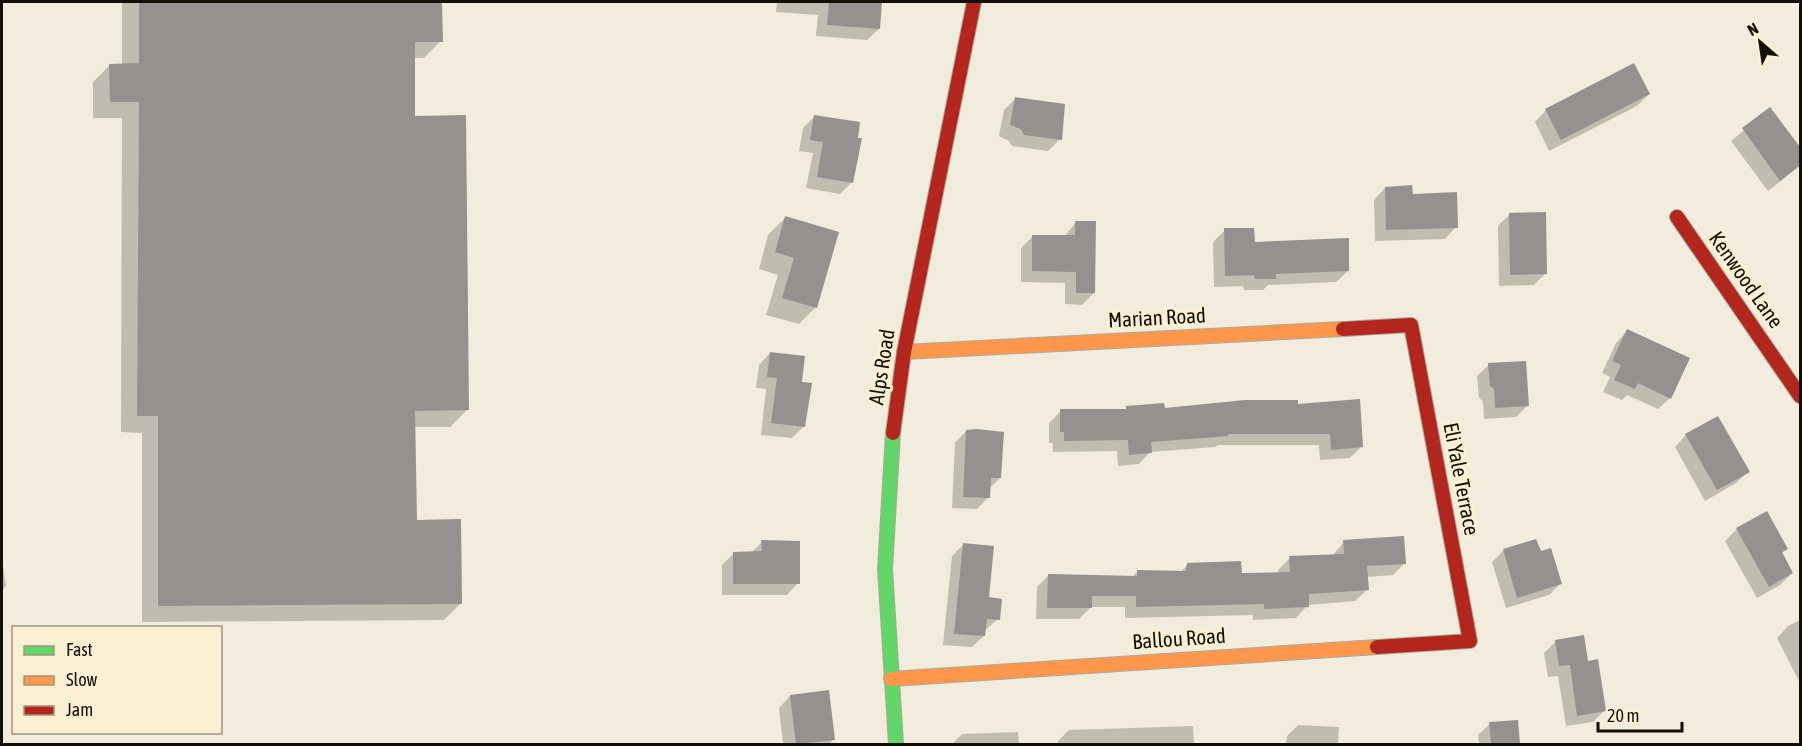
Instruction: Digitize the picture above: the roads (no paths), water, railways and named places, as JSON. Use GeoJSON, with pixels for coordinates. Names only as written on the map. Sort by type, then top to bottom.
{"type":"FeatureCollection","features":[{"type":"Feature","properties":{"kind":"street","name":"Alps Road"},"geometry":{"type":"LineString","coordinates":[[896,744],[885,569],[885,508],[904,352],[974,2]]}},
{"type":"Feature","properties":{"kind":"street","name":"Kenwood Lane"},"geometry":{"type":"LineString","coordinates":[[1677,218],[1800,396]]}},
{"type":"Feature","properties":{"kind":"street","name":"Marian Road"},"geometry":{"type":"LineString","coordinates":[[904,352],[1411,325]]}},
{"type":"Feature","properties":{"kind":"street","name":"Eli Yale Terrace"},"geometry":{"type":"LineString","coordinates":[[1411,325],[1470,641]]}},
{"type":"Feature","properties":{"kind":"street","name":"Ballou Road"},"geometry":{"type":"LineString","coordinates":[[891,679],[1470,641]]}}]}
